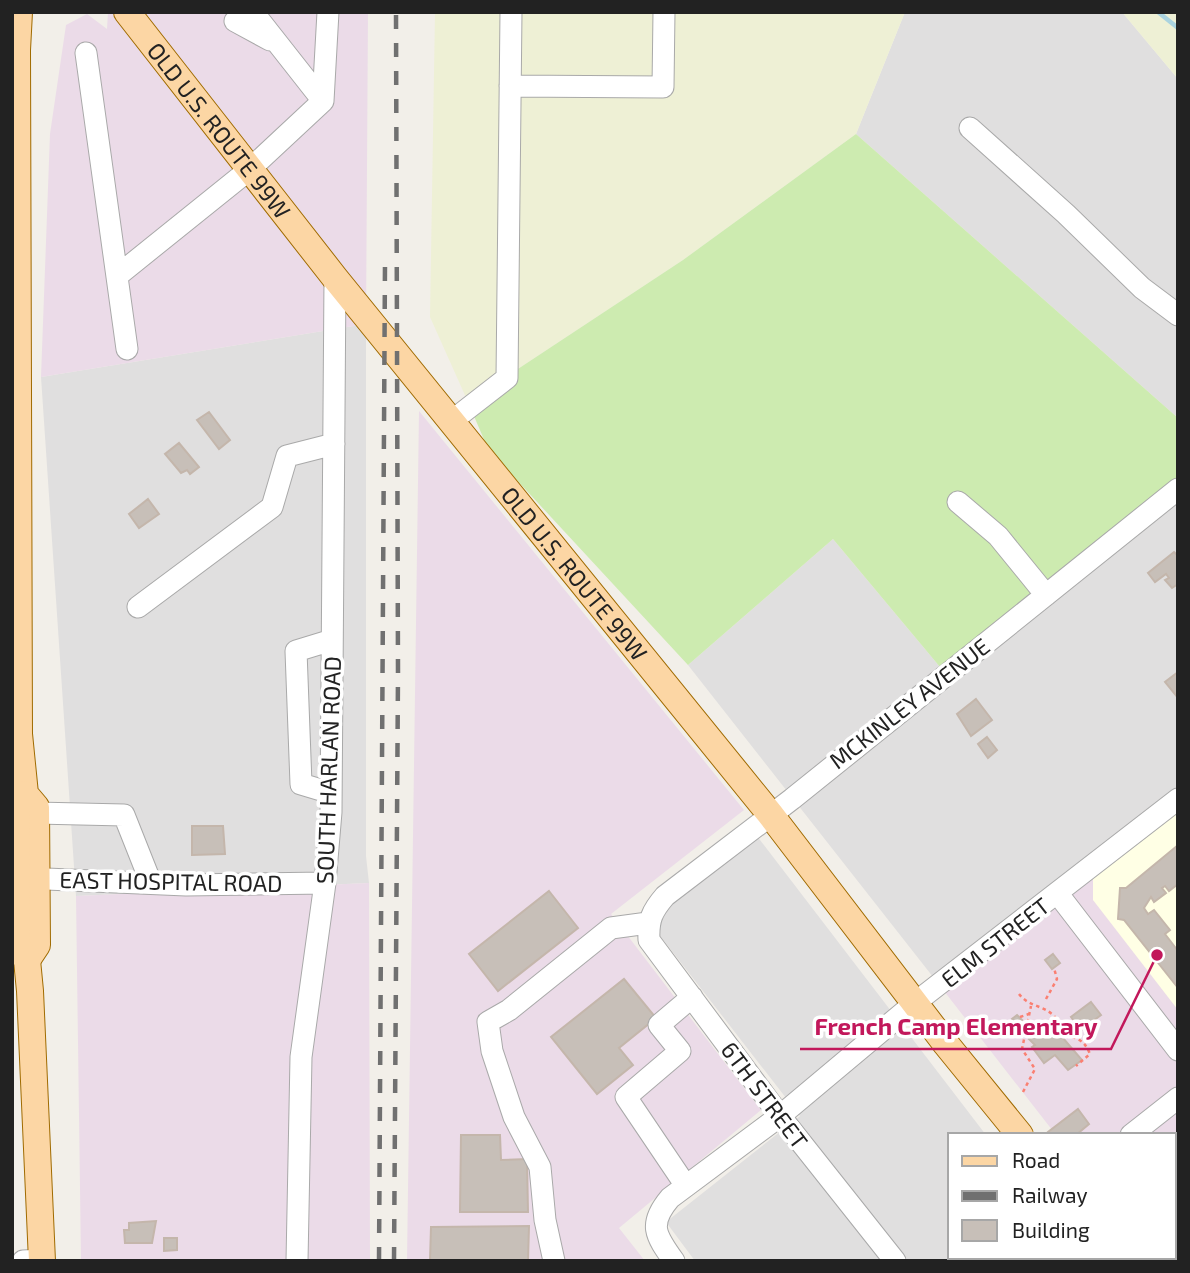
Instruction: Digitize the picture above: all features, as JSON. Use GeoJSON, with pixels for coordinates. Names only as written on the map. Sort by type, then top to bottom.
{"type":"FeatureCollection","features":[{"type":"Feature","properties":{"kind":"main road"},"geometry":{"type":"LineString","coordinates":[[12,12],[16,50]]}},
{"type":"Feature","properties":{"kind":"main road"},"geometry":{"type":"LineString","coordinates":[[19,12],[16,50],[16,737],[30,803],[16,808],[20,877],[17,946],[23,977],[36,1260]]}},
{"type":"Feature","properties":{"kind":"main road"},"geometry":{"type":"LineString","coordinates":[[16,50],[36,12]]}},
{"type":"Feature","properties":{"kind":"main road","name":"OLD U.S. ROUTE 99W"},"geometry":{"type":"LineString","coordinates":[[127,12],[335,278],[453,420],[770,814],[1018,1133]]}},
{"type":"Feature","properties":{"kind":"street"},"geometry":{"type":"LineString","coordinates":[[271,12],[281,46]]}},
{"type":"Feature","properties":{"kind":"street"},"geometry":{"type":"LineString","coordinates":[[117,276],[250,169],[323,101],[328,12]]}},
{"type":"Feature","properties":{"kind":"street"},"geometry":{"type":"LineString","coordinates":[[453,420],[507,378],[511,12]]}},
{"type":"Feature","properties":{"kind":"street"},"geometry":{"type":"LineString","coordinates":[[510,86],[663,88],[664,12]]}},
{"type":"Feature","properties":{"kind":"street"},"geometry":{"type":"LineString","coordinates":[[244,17],[281,46],[323,101]]}},
{"type":"Feature","properties":{"kind":"street"},"geometry":{"type":"LineString","coordinates":[[86,53],[127,349]]}},
{"type":"Feature","properties":{"kind":"street"},"geometry":{"type":"LineString","coordinates":[[970,128],[1066,214],[1142,288],[1178,315]]}},
{"type":"Feature","properties":{"kind":"street","name":"SOUTH HARLAN ROAD"},"geometry":{"type":"LineString","coordinates":[[297,1261],[301,1057],[325,883],[331,793],[335,278]]}},
{"type":"Feature","properties":{"kind":"street"},"geometry":{"type":"LineString","coordinates":[[138,607],[272,506],[287,456],[334,444]]}},
{"type":"Feature","properties":{"kind":"street","name":"MCKINLEY AVENUE"},"geometry":{"type":"LineString","coordinates":[[648,923],[653,911],[665,896],[1178,489]]}},
{"type":"Feature","properties":{"kind":"street"},"geometry":{"type":"LineString","coordinates":[[958,502],[998,536],[1046,595]]}},
{"type":"Feature","properties":{"kind":"street"},"geometry":{"type":"LineString","coordinates":[[331,793],[302,784],[296,651],[332,640]]}},
{"type":"Feature","properties":{"kind":"street","name":"ELM STREET"},"geometry":{"type":"LineString","coordinates":[[674,1261],[657,1234],[655,1221],[657,1214],[670,1198],[780,1116],[916,1002],[1177,801]]}},
{"type":"Feature","properties":{"kind":"street"},"geometry":{"type":"LineString","coordinates":[[30,803],[124,815],[151,883]]}},
{"type":"Feature","properties":{"kind":"street","name":"EAST HOSPITAL ROAD"},"geometry":{"type":"LineString","coordinates":[[20,877],[151,883],[325,883]]}},
{"type":"Feature","properties":{"kind":"street"},"geometry":{"type":"LineString","coordinates":[[1058,894],[1178,1050]]}},
{"type":"Feature","properties":{"kind":"street"},"geometry":{"type":"LineString","coordinates":[[554,1261],[545,1220],[540,1167],[514,1117],[492,1051],[488,1022],[509,1010],[611,928],[648,923]]}},
{"type":"Feature","properties":{"kind":"street","name":"6TH STREET"},"geometry":{"type":"LineString","coordinates":[[648,923],[649,940],[780,1116],[895,1261]]}},
{"type":"Feature","properties":{"kind":"street"},"geometry":{"type":"LineString","coordinates":[[686,1186],[626,1097],[680,1051],[659,1025],[692,998]]}},
{"type":"Feature","properties":{"kind":"street"},"geometry":{"type":"LineString","coordinates":[[1133,1133],[1178,1098]]}},
{"type":"Feature","properties":{"kind":"path"},"geometry":{"type":"LineString","coordinates":[[1046,999],[1057,979],[1054,968]]}},
{"type":"Feature","properties":{"kind":"path"},"geometry":{"type":"LineString","coordinates":[[1018,994],[1031,1006],[1052,1014],[1066,1033],[1076,1036],[1089,1051],[1090,1054],[1076,1066]]}},
{"type":"Feature","properties":{"kind":"path"},"geometry":{"type":"LineString","coordinates":[[1023,1092],[1035,1069],[1022,1049],[1031,1006]]}},
{"type":"Feature","properties":{"kind":"path"},"geometry":{"type":"LineString","coordinates":[[1020,1017],[1029,1014]]}},
{"type":"Feature","properties":{"kind":"shaded area"},"geometry":{"type":"Polygon","coordinates":[[[108,12],[368,12],[366,324],[41,377],[50,134],[66,25],[87,14],[107,29],[108,12]]]}},
{"type":"Feature","properties":{"kind":"shaded area"},"geometry":{"type":"Polygon","coordinates":[[[435,12],[905,12],[856,134],[683,260],[468,402],[430,317],[435,12]]]}},
{"type":"Feature","properties":{"kind":"shaded area"},"geometry":{"type":"Polygon","coordinates":[[[905,12],[1122,12],[1178,79],[1178,418],[856,134],[905,12]]]}},
{"type":"Feature","properties":{"kind":"shaded area"},"geometry":{"type":"Polygon","coordinates":[[[1122,12],[1178,12],[1178,79],[1122,12]]]}},
{"type":"Feature","properties":{"kind":"shaded area"},"geometry":{"type":"Polygon","coordinates":[[[366,324],[366,856],[369,883],[76,896],[41,377],[366,324]]]}},
{"type":"Feature","properties":{"kind":"shaded area"},"geometry":{"type":"Polygon","coordinates":[[[419,411],[744,810],[611,914],[761,1110],[619,1228],[645,1261],[407,1261],[419,411]]]}},
{"type":"Feature","properties":{"kind":"shaded area"},"geometry":{"type":"Polygon","coordinates":[[[1178,481],[1178,796],[937,982],[688,665],[833,539],[940,667],[1178,481]]]}},
{"type":"Feature","properties":{"kind":"shaded area"},"geometry":{"type":"Polygon","coordinates":[[[1178,796],[1178,1261],[1154,1259],[1176,1259],[1176,1133],[1054,1133],[937,982],[1178,796]]]}},
{"type":"Feature","properties":{"kind":"shaded area"},"geometry":{"type":"Polygon","coordinates":[[[1178,808],[1178,1010],[1093,900],[1093,875],[1178,808]]]}},
{"type":"Feature","properties":{"kind":"shaded area"},"geometry":{"type":"Polygon","coordinates":[[[757,836],[984,1133],[948,1133],[948,1259],[1082,1261],[695,1261],[666,1222],[800,1116],[647,919],[757,836]]]}},
{"type":"Feature","properties":{"kind":"shaded area"},"geometry":{"type":"Polygon","coordinates":[[[369,883],[370,1261],[81,1261],[76,896],[369,883]]]}},
{"type":"Feature","properties":{"kind":"green space"},"geometry":{"type":"Polygon","coordinates":[[[856,134],[1178,418],[1178,481],[940,667],[833,539],[688,665],[488,449],[468,402],[683,260],[856,134]]]}},
{"type":"Feature","properties":{"kind":"building"},"geometry":{"type":"Polygon","coordinates":[[[209,412],[230,440],[219,449],[197,420],[209,412]]]}},
{"type":"Feature","properties":{"kind":"building"},"geometry":{"type":"Polygon","coordinates":[[[179,443],[199,467],[190,474],[187,470],[181,473],[165,454],[179,443]]]}},
{"type":"Feature","properties":{"kind":"building"},"geometry":{"type":"Polygon","coordinates":[[[148,499],[159,514],[139,528],[129,514],[148,499]]]}},
{"type":"Feature","properties":{"kind":"building"},"geometry":{"type":"Polygon","coordinates":[[[1174,552],[1178,556],[1178,584],[1172,588],[1165,580],[1169,578],[1166,574],[1155,582],[1148,573],[1174,552]]]}},
{"type":"Feature","properties":{"kind":"building"},"geometry":{"type":"Polygon","coordinates":[[[1178,672],[1178,698],[1165,682],[1178,672]]]}},
{"type":"Feature","properties":{"kind":"building"},"geometry":{"type":"Polygon","coordinates":[[[976,699],[992,720],[971,736],[957,714],[976,699]]]}},
{"type":"Feature","properties":{"kind":"building"},"geometry":{"type":"Polygon","coordinates":[[[987,737],[997,750],[988,758],[978,744],[987,737]]]}},
{"type":"Feature","properties":{"kind":"building"},"geometry":{"type":"Polygon","coordinates":[[[192,826],[223,826],[225,854],[192,855],[192,826]]]}},
{"type":"Feature","properties":{"kind":"building"},"geometry":{"type":"Polygon","coordinates":[[[1178,845],[1178,884],[1169,891],[1165,886],[1162,888],[1166,893],[1154,902],[1151,897],[1144,908],[1148,914],[1154,910],[1170,930],[1165,934],[1178,951],[1178,988],[1124,920],[1118,919],[1120,888],[1126,888],[1178,845]]]}},
{"type":"Feature","properties":{"kind":"building"},"geometry":{"type":"Polygon","coordinates":[[[549,891],[578,928],[498,991],[469,954],[549,891]]]}},
{"type":"Feature","properties":{"kind":"building"},"geometry":{"type":"Polygon","coordinates":[[[1053,954],[1060,963],[1052,969],[1045,960],[1053,954]]]}},
{"type":"Feature","properties":{"kind":"building"},"geometry":{"type":"Polygon","coordinates":[[[624,979],[656,1018],[619,1048],[633,1065],[597,1094],[551,1037],[624,979]]]}},
{"type":"Feature","properties":{"kind":"building"},"geometry":{"type":"Polygon","coordinates":[[[1091,1002],[1101,1015],[1081,1030],[1071,1017],[1091,1002]]]}},
{"type":"Feature","properties":{"kind":"building"},"geometry":{"type":"Polygon","coordinates":[[[1017,1015],[1022,1020],[1017,1025],[1012,1019],[1017,1015]]]}},
{"type":"Feature","properties":{"kind":"building"},"geometry":{"type":"Polygon","coordinates":[[[1050,1023],[1082,1060],[1068,1070],[1055,1055],[1044,1063],[1032,1047],[1035,1045],[1029,1039],[1050,1023]]]}},
{"type":"Feature","properties":{"kind":"building"},"geometry":{"type":"Polygon","coordinates":[[[1078,1109],[1089,1124],[1078,1133],[1048,1132],[1078,1109]]]}},
{"type":"Feature","properties":{"kind":"building"},"geometry":{"type":"Polygon","coordinates":[[[461,1135],[500,1135],[501,1160],[527,1159],[528,1212],[460,1212],[461,1135]]]}},
{"type":"Feature","properties":{"kind":"building"},"geometry":{"type":"Polygon","coordinates":[[[156,1221],[152,1243],[125,1243],[124,1230],[129,1230],[129,1223],[156,1221]]]}},
{"type":"Feature","properties":{"kind":"building"},"geometry":{"type":"Polygon","coordinates":[[[529,1226],[528,1261],[430,1261],[431,1227],[529,1226]]]}},
{"type":"Feature","properties":{"kind":"building"},"geometry":{"type":"Polygon","coordinates":[[[164,1238],[177,1238],[177,1250],[164,1251],[164,1238]]]}},
{"type":"Feature","properties":{"kind":"waterway"},"geometry":{"type":"LineString","coordinates":[[1158,12],[1178,28]]}},
{"type":"Feature","properties":{"kind":"railway"},"geometry":{"type":"LineString","coordinates":[[394,1261],[398,673],[396,12]]}},
{"type":"Feature","properties":{"kind":"railway"},"geometry":{"type":"LineString","coordinates":[[379,1261],[385,263]]}},
{"type":"Feature","properties":{"kind":"place","name":"French Camp Elementary"},"geometry":{"type":"Point","coordinates":[1157,955]}}]}
